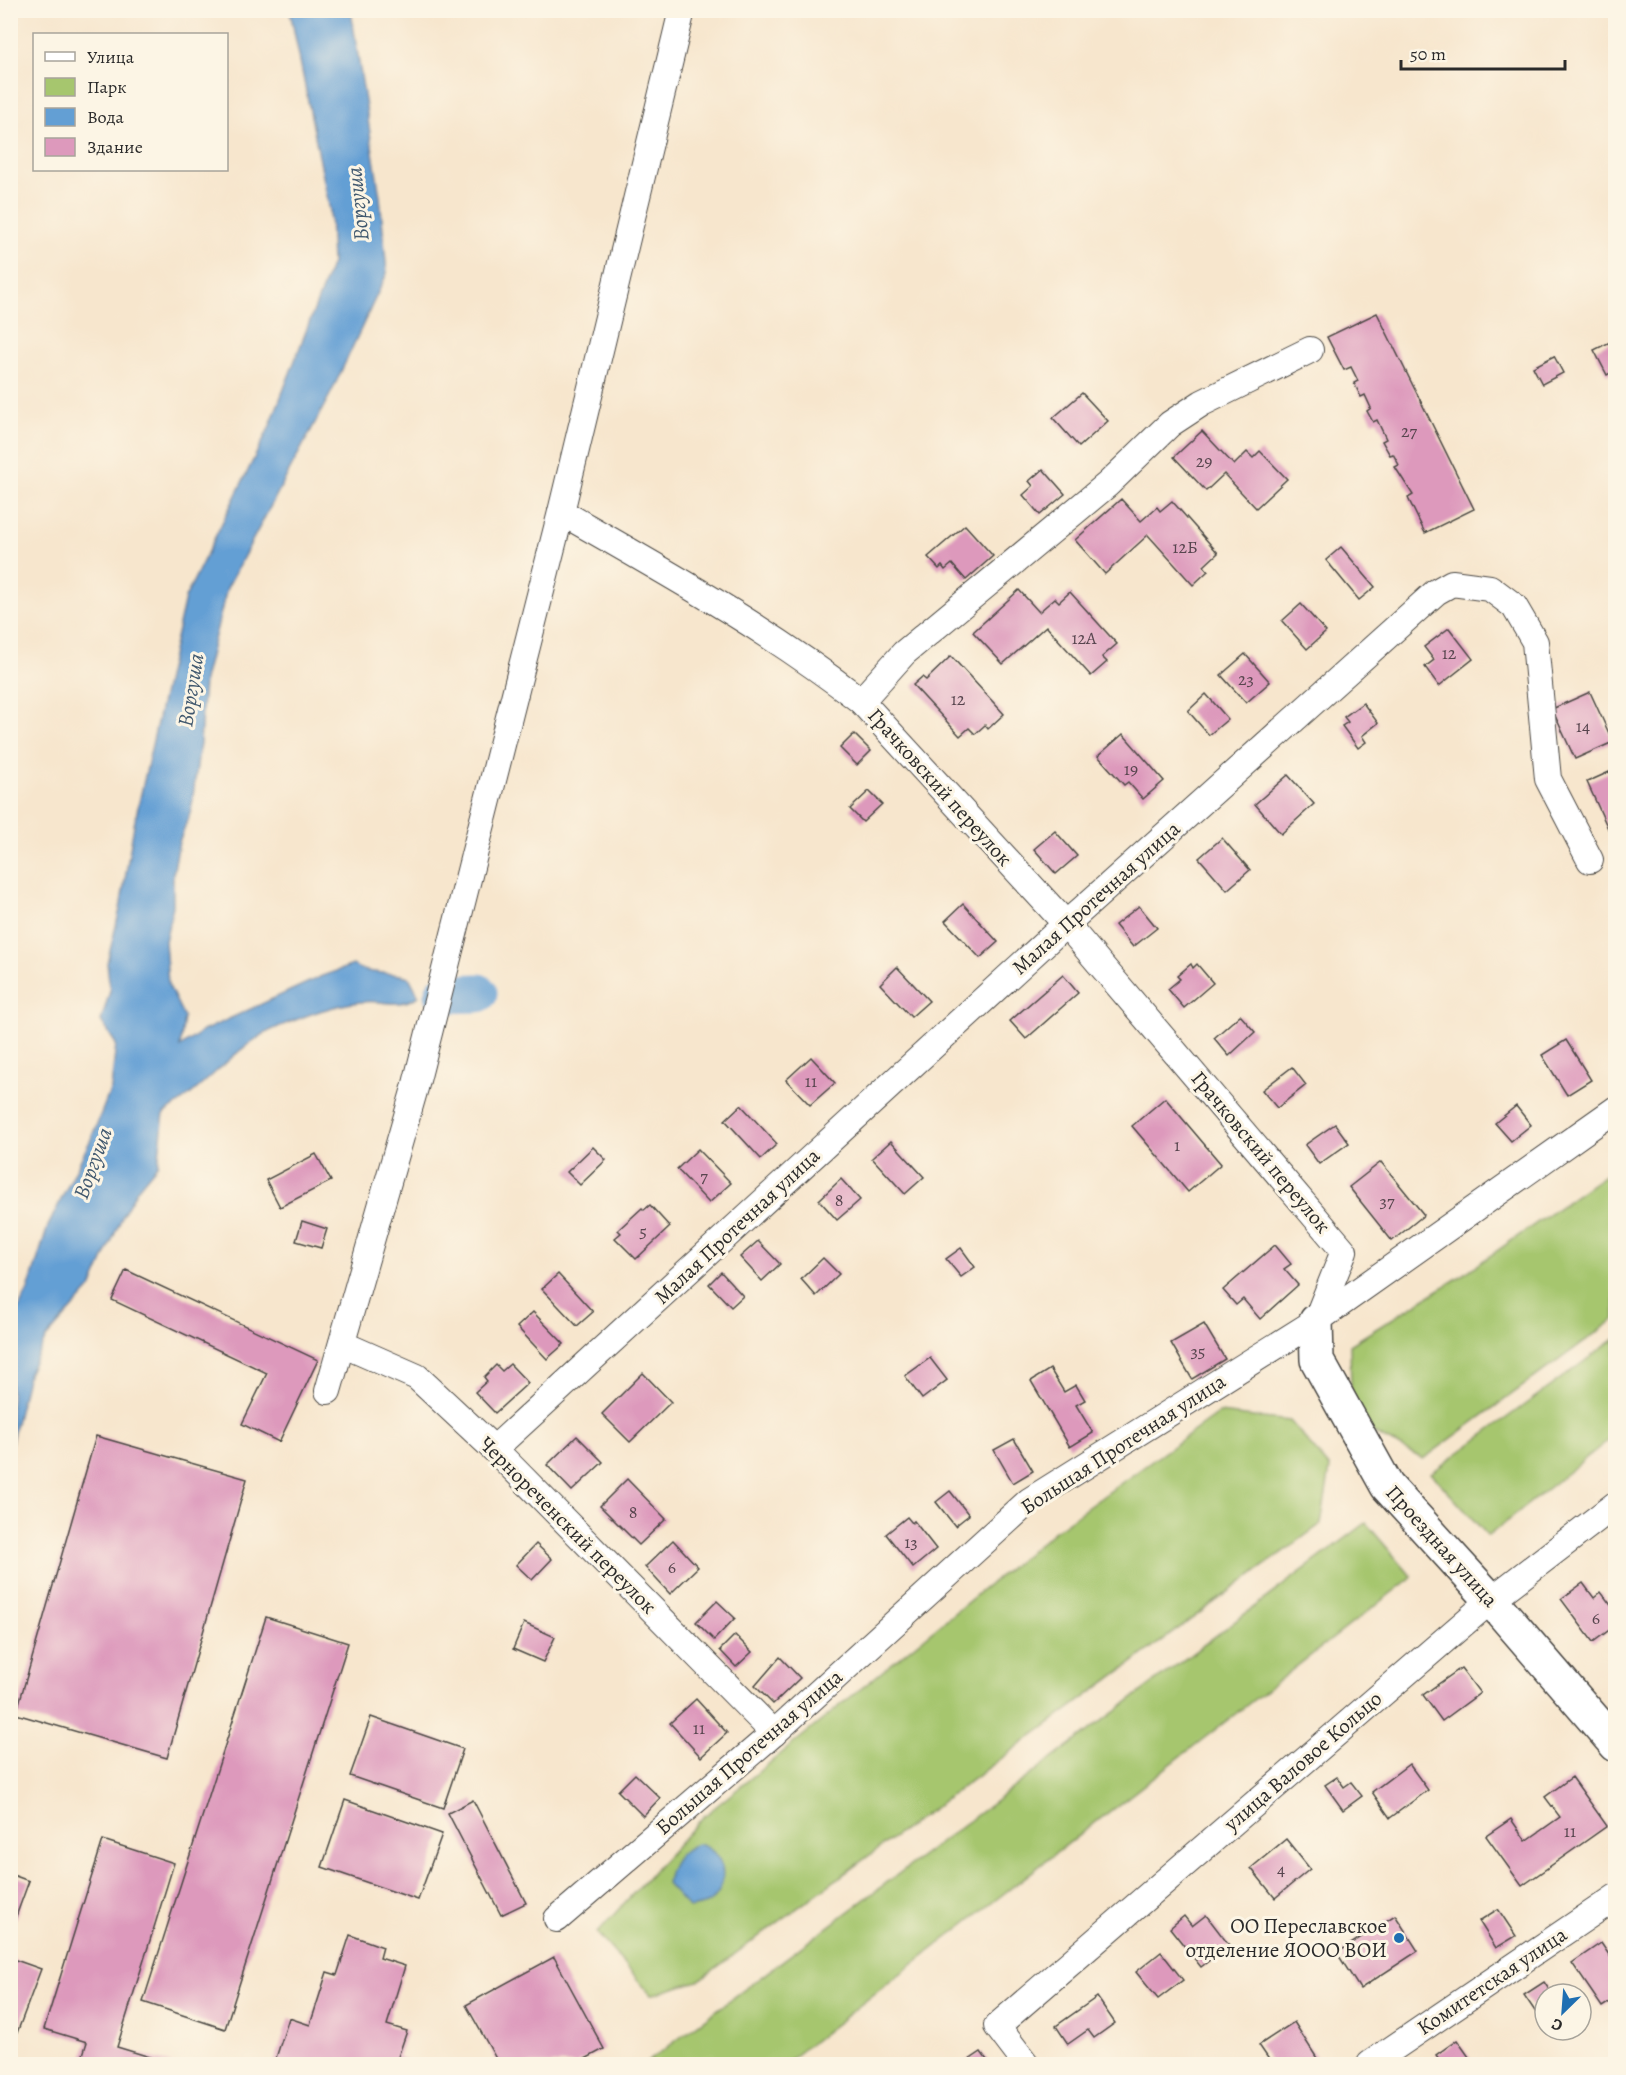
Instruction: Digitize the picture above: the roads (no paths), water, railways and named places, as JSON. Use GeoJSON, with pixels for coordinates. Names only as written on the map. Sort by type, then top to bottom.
{"type":"FeatureCollection","features":[{"type":"Feature","properties":{"kind":"street"},"geometry":{"type":"LineString","coordinates":[[328,1391],[415,1088],[561,512],[682,10]]}},
{"type":"Feature","properties":{"kind":"street","name":"Грачковский переулок"},"geometry":{"type":"LineString","coordinates":[[1310,350],[1202,403],[1170,424],[1108,484],[904,653],[861,701],[1066,924],[1344,1251],[1316,1321]]}},
{"type":"Feature","properties":{"kind":"street"},"geometry":{"type":"LineString","coordinates":[[561,512],[767,632],[806,658],[861,701]]}},
{"type":"Feature","properties":{"kind":"street","name":"Малая Протечная улица"},"geometry":{"type":"LineString","coordinates":[[494,1449],[1066,924],[1428,600],[1452,582],[1490,588],[1514,606],[1535,642],[1548,779],[1590,860]]}},
{"type":"Feature","properties":{"kind":"street","name":"Большая Протечная улица"},"geometry":{"type":"LineString","coordinates":[[558,1919],[774,1732],[1029,1501],[1316,1321],[1616,1109]]}},
{"type":"Feature","properties":{"kind":"street","name":"Проездная улица"},"geometry":{"type":"LineString","coordinates":[[1316,1321],[1317,1360],[1387,1486],[1491,1600],[1616,1745]]}},
{"type":"Feature","properties":{"kind":"street","name":"Чернореченский переулок"},"geometry":{"type":"LineString","coordinates":[[342,1344],[417,1377],[494,1449],[774,1732]]}},
{"type":"Feature","properties":{"kind":"street","name":"улица Валовое Кольцо"},"geometry":{"type":"LineString","coordinates":[[1026,2064],[997,2026],[1491,1600],[1616,1504]]}},
{"type":"Feature","properties":{"kind":"street","name":"Комитетская улица"},"geometry":{"type":"LineString","coordinates":[[1370,2064],[1616,1897]]}},
{"type":"Feature","properties":{"kind":"water","name":"Воргуша"},"geometry":{"type":"Polygon","coordinates":[[[290,11],[351,11],[380,197],[387,273],[332,391],[227,588],[204,680],[200,743],[191,811],[179,842],[173,874],[173,906],[165,941],[168,984],[184,1017],[180,1047],[203,1031],[322,976],[353,965],[366,971],[409,977],[419,996],[397,1003],[370,1001],[350,1003],[308,1015],[278,1027],[247,1045],[193,1092],[164,1113],[158,1164],[138,1188],[123,1215],[91,1288],[46,1338],[28,1374],[11,1444],[11,1324],[28,1290],[48,1226],[91,1139],[111,1088],[116,1044],[101,1021],[110,991],[107,963],[120,909],[134,825],[185,598],[269,428],[332,263],[330,211],[290,11]]]}},
{"type":"Feature","properties":{"kind":"water"},"geometry":{"type":"Polygon","coordinates":[[[697,1844],[707,1847],[720,1861],[723,1879],[716,1896],[708,1903],[689,1908],[667,1884],[676,1859],[685,1850],[697,1844]]]}},
{"type":"Feature","properties":{"kind":"waterway"},"geometry":{"type":"LineString","coordinates":[[444,994],[478,993]]}},
{"type":"Feature","properties":{"kind":"place","name":"ОО Переславское отделение ЯООО ВОИ"},"geometry":{"type":"Point","coordinates":[1399,1938]}}]}
